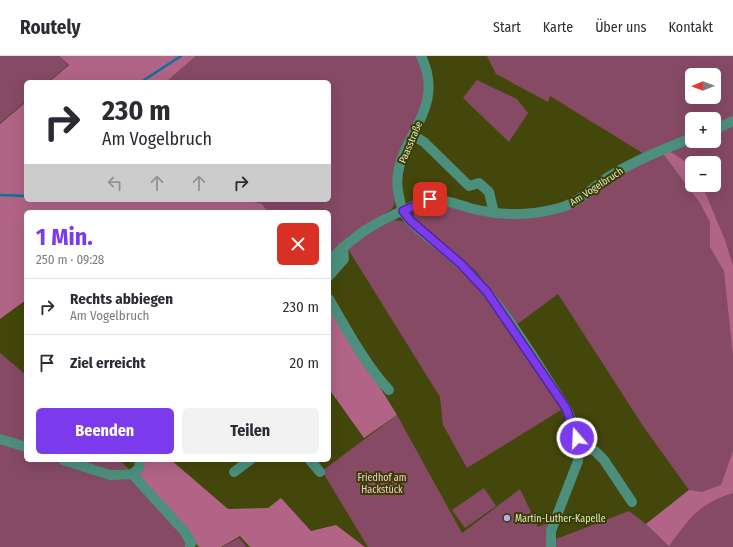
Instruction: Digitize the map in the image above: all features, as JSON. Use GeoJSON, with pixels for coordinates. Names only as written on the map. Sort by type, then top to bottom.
{"type":"FeatureCollection","features":[{"type":"Feature","properties":{"kind":"street","name":"Paasstraße"},"geometry":{"type":"LineString","coordinates":[[421,56],[428,70],[430,85],[429,98],[414,136],[402,156],[398,174],[398,194],[403,211],[411,221],[466,269],[487,292],[566,408],[575,428],[579,447],[578,461],[551,530],[551,547]]}},
{"type":"Feature","properties":{"kind":"street"},"geometry":{"type":"LineString","coordinates":[[721,127],[733,121]]}},
{"type":"Feature","properties":{"kind":"street"},"geometry":{"type":"LineString","coordinates":[[414,136],[424,142],[469,186],[479,183],[489,192],[494,213]]}},
{"type":"Feature","properties":{"kind":"street","name":"Am Vogelbruch"},"geometry":{"type":"LineString","coordinates":[[331,259],[350,240],[379,221],[430,199],[445,201],[494,213],[516,214],[558,209],[570,205],[609,177],[641,158],[685,141]]}},
{"type":"Feature","properties":{"kind":"street"},"geometry":{"type":"LineString","coordinates":[[331,274],[344,259],[343,247]]}},
{"type":"Feature","properties":{"kind":"street"},"geometry":{"type":"LineString","coordinates":[[331,302],[382,382],[389,390]]}},
{"type":"Feature","properties":{"kind":"street"},"geometry":{"type":"LineString","coordinates":[[0,439],[24,447]]}},
{"type":"Feature","properties":{"kind":"street"},"geometry":{"type":"LineString","coordinates":[[579,447],[595,451],[599,455],[632,502]]}},
{"type":"Feature","properties":{"kind":"street"},"geometry":{"type":"LineString","coordinates":[[69,462],[110,475],[132,474],[138,468],[140,462]]}},
{"type":"Feature","properties":{"kind":"street"},"geometry":{"type":"LineString","coordinates":[[234,472],[247,462]]}},
{"type":"Feature","properties":{"kind":"street"},"geometry":{"type":"LineString","coordinates":[[312,462],[320,472]]}},
{"type":"Feature","properties":{"kind":"street"},"geometry":{"type":"LineString","coordinates":[[132,474],[185,532],[191,543],[190,547]]}},
{"type":"Feature","properties":{"kind":"green space"},"geometry":{"type":"Polygon","coordinates":[[[0,56],[59,56],[68,65],[50,80],[24,80],[24,103],[0,123],[0,56]]]}},
{"type":"Feature","properties":{"kind":"green space"},"geometry":{"type":"Polygon","coordinates":[[[196,56],[417,56],[425,71],[426,97],[393,172],[395,202],[392,209],[350,235],[331,253],[331,210],[266,210],[262,204],[254,202],[331,202],[331,80],[168,80],[196,56]]]}},
{"type":"Feature","properties":{"kind":"green space"},"geometry":{"type":"Polygon","coordinates":[[[487,56],[733,56],[733,119],[721,125],[721,112],[685,112],[685,139],[644,154],[550,96],[548,102],[496,74],[487,56]]]}},
{"type":"Feature","properties":{"kind":"green space"},"geometry":{"type":"Polygon","coordinates":[[[477,80],[517,99],[528,113],[509,142],[463,98],[477,80]]]}},
{"type":"Feature","properties":{"kind":"green space"},"geometry":{"type":"Polygon","coordinates":[[[733,123],[733,547],[555,547],[556,539],[629,511],[646,524],[689,490],[643,426],[558,294],[516,325],[500,301],[476,271],[414,218],[414,211],[419,207],[432,203],[541,214],[612,178],[685,144],[685,148],[721,148],[721,129],[733,123]]]}},
{"type":"Feature","properties":{"kind":"green space"},"geometry":{"type":"Polygon","coordinates":[[[394,220],[402,221],[409,225],[469,277],[530,361],[561,410],[467,468],[443,425],[440,397],[348,249],[348,247],[377,228],[394,220]]]}},
{"type":"Feature","properties":{"kind":"green space"},"geometry":{"type":"Polygon","coordinates":[[[0,353],[24,373],[24,442],[0,434],[0,353]]]}},
{"type":"Feature","properties":{"kind":"green space","name":"Friedhof am Hackstück"},"geometry":{"type":"Polygon","coordinates":[[[397,415],[462,533],[520,489],[538,527],[550,522],[546,547],[368,547],[322,471],[397,415]]]}},
{"type":"Feature","properties":{"kind":"green space"},"geometry":{"type":"Polygon","coordinates":[[[0,443],[24,450],[24,462],[57,462],[92,474],[133,479],[185,536],[188,547],[0,547],[0,443]]]}},
{"type":"Feature","properties":{"kind":"green space"},"geometry":{"type":"Polygon","coordinates":[[[82,462],[121,462],[129,469],[108,470],[82,462]]]}},
{"type":"Feature","properties":{"kind":"green space"},"geometry":{"type":"Polygon","coordinates":[[[484,488],[496,506],[465,528],[452,510],[484,488]]]}},
{"type":"Feature","properties":{"kind":"green space"},"geometry":{"type":"Polygon","coordinates":[[[239,538],[247,547],[222,547],[239,538]]]}},
{"type":"Feature","properties":{"kind":"shaded area"},"geometry":{"type":"Polygon","coordinates":[[[59,56],[196,56],[168,80],[51,80],[69,65],[59,56]]]}},
{"type":"Feature","properties":{"kind":"shaded area"},"geometry":{"type":"Polygon","coordinates":[[[24,104],[24,202],[254,202],[262,204],[266,210],[24,210],[24,301],[0,319],[0,124],[24,104]]]}},
{"type":"Feature","properties":{"kind":"shaded area"},"geometry":{"type":"Polygon","coordinates":[[[667,150],[685,162],[685,183],[662,152],[667,150]]]}},
{"type":"Feature","properties":{"kind":"shaded area"},"geometry":{"type":"Polygon","coordinates":[[[692,192],[705,192],[725,240],[733,266],[733,356],[724,271],[710,247],[710,222],[700,203],[692,192]]]}},
{"type":"Feature","properties":{"kind":"shaded area"},"geometry":{"type":"Polygon","coordinates":[[[331,308],[397,415],[364,438],[331,392],[331,308]]]}},
{"type":"Feature","properties":{"kind":"shaded area"},"geometry":{"type":"Polygon","coordinates":[[[733,451],[733,493],[721,497],[703,507],[689,520],[669,546],[646,524],[689,490],[702,492],[721,485],[733,451]]]}},
{"type":"Feature","properties":{"kind":"shaded area"},"geometry":{"type":"Polygon","coordinates":[[[145,462],[173,462],[228,509],[268,508],[281,498],[311,531],[336,525],[365,547],[250,547],[240,536],[221,547],[199,547],[137,476],[145,462]]]}},
{"type":"Feature","properties":{"kind":"waterway"},"geometry":{"type":"LineString","coordinates":[[144,80],[181,56]]}},
{"type":"Feature","properties":{"kind":"waterway"},"geometry":{"type":"LineString","coordinates":[[0,195],[24,196]]}},
{"type":"Feature","properties":{"kind":"place","name":"Martin-Luther-Kapelle"},"geometry":{"type":"Point","coordinates":[507,518]}},
{"type":"Feature","properties":{"kind":"route"},"geometry":{"type":"LineString","coordinates":[[430,199],[403,211],[411,221],[461,264],[487,292],[566,408],[575,428],[577,438]]}}]}
